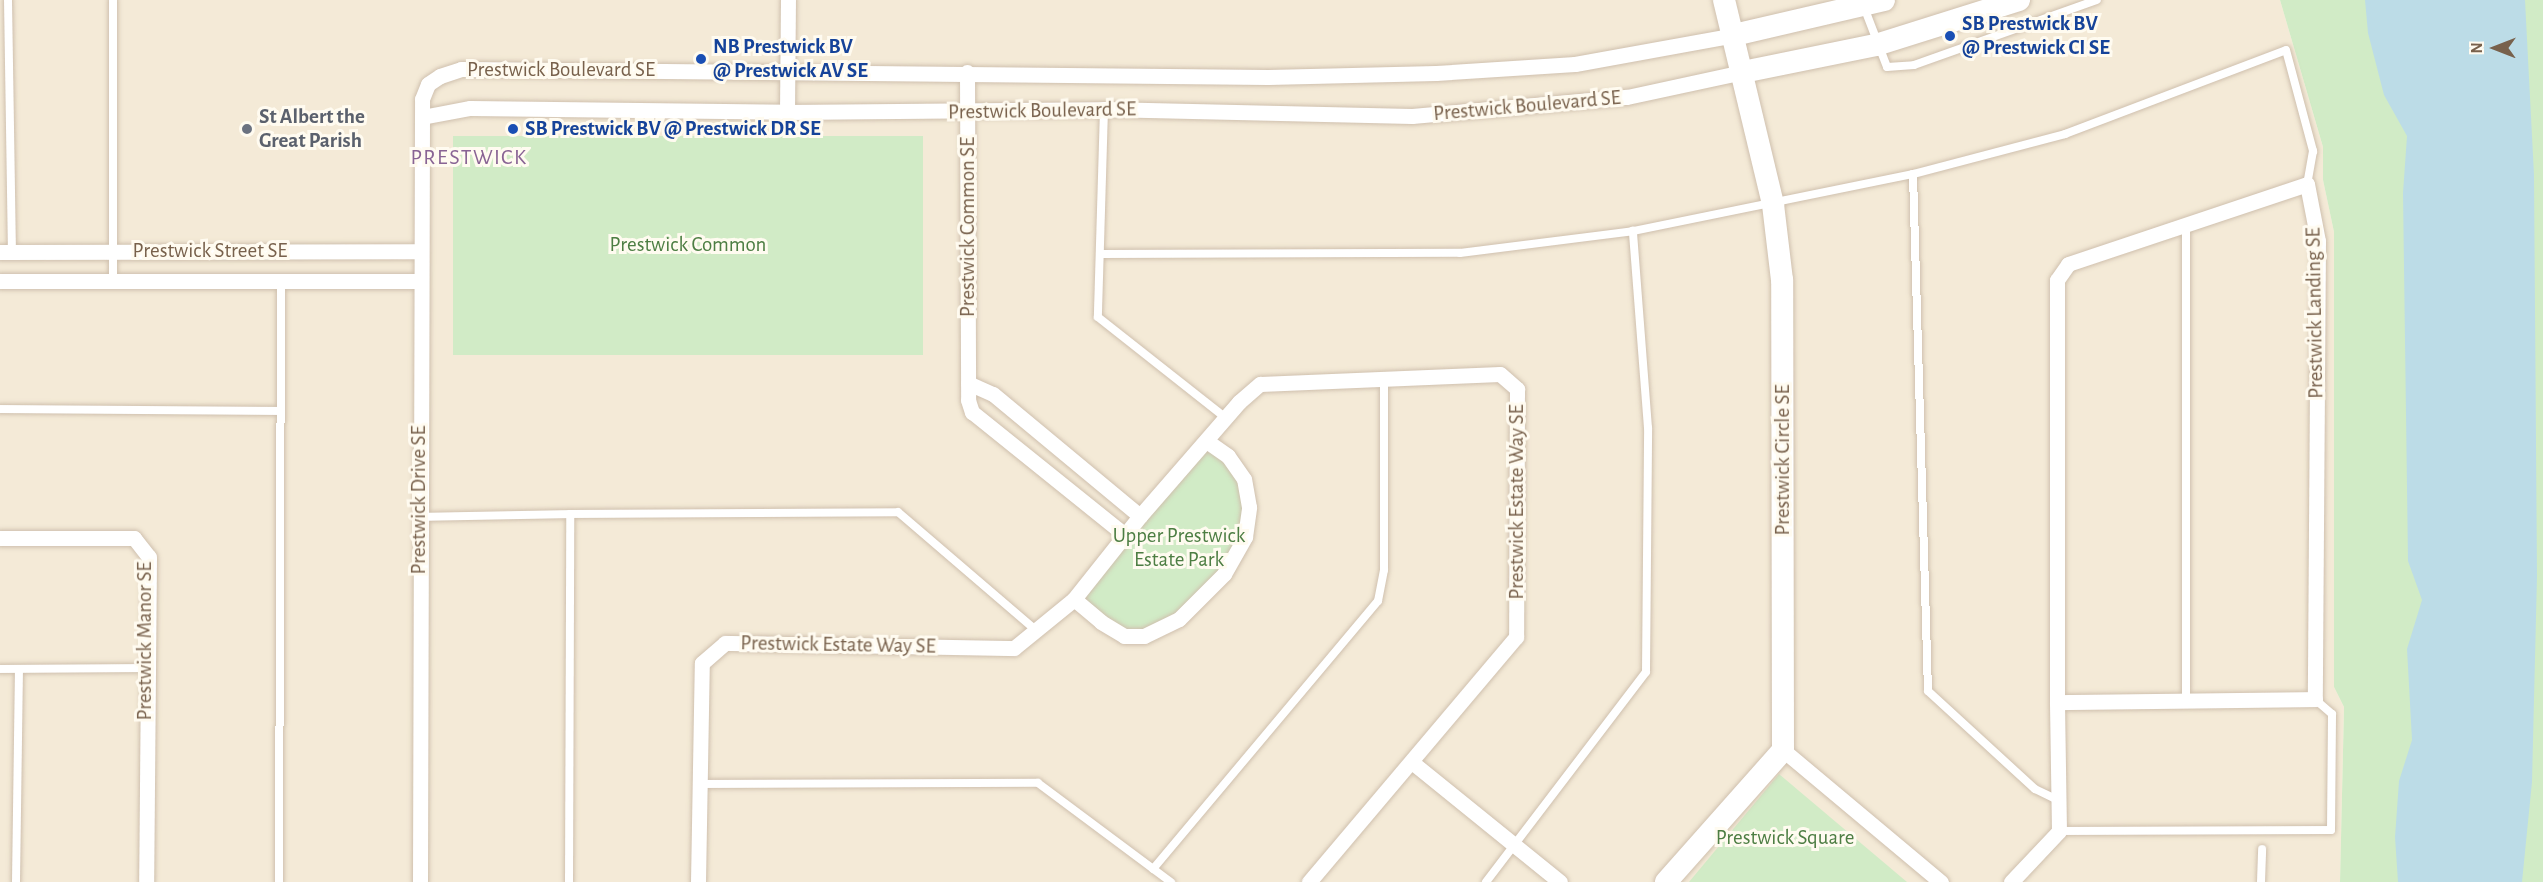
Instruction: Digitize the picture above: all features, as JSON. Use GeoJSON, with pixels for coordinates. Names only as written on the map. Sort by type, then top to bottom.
{"type":"FeatureCollection","features":[{"type":"Feature","properties":{"kind":"street"},"geometry":{"type":"LineString","coordinates":[[787,112],[788,0]]}},
{"type":"Feature","properties":{"kind":"street","name":"Prestwick Circle SE"},"geometry":{"type":"LineString","coordinates":[[1724,0],[1773,204],[1782,280],[1783,750]]}},
{"type":"Feature","properties":{"kind":"street","name":"Prestwick Boulevard SE"},"geometry":{"type":"LineString","coordinates":[[1871,2],[1734,35],[1575,64],[1436,73],[1268,77],[788,70],[461,69],[429,84],[422,99],[422,117],[470,108],[787,112],[1104,109],[1412,116],[1627,97],[1876,45],[2019,0]]}},
{"type":"Feature","properties":{"kind":"street","name":"Prestwick Common SE"},"geometry":{"type":"LineString","coordinates":[[967,72],[968,383],[972,412],[1125,535]]}},
{"type":"Feature","properties":{"kind":"street","name":"Prestwick Drive SE"},"geometry":{"type":"LineString","coordinates":[[420,882],[418,517],[422,117]]}},
{"type":"Feature","properties":{"kind":"street"},"geometry":{"type":"LineString","coordinates":[[2011,882],[2059,831],[2057,280],[2068,264],[2307,184]]}},
{"type":"Feature","properties":{"kind":"street","name":"Prestwick Landing SE"},"geometry":{"type":"LineString","coordinates":[[2307,184],[2318,241],[2315,699]]}},
{"type":"Feature","properties":{"kind":"street","name":"Prestwick Street SE"},"geometry":{"type":"LineString","coordinates":[[6,252],[419,251]]}},
{"type":"Feature","properties":{"kind":"street","name":"Prestwick Street SE"},"geometry":{"type":"LineString","coordinates":[[0,281],[419,281]]}},
{"type":"Feature","properties":{"kind":"street","name":"Prestwick Estate Way SE"},"geometry":{"type":"LineString","coordinates":[[698,882],[702,663],[725,643],[1014,648],[1038,632],[1074,598],[1140,516],[1208,442],[1226,418],[1260,384],[1500,374],[1517,388],[1516,637],[1413,763],[1310,882]]}},
{"type":"Feature","properties":{"kind":"street"},"geometry":{"type":"LineString","coordinates":[[968,383],[993,394],[1140,516]]}},
{"type":"Feature","properties":{"kind":"street"},"geometry":{"type":"LineString","coordinates":[[1074,598],[1101,622],[1124,636],[1144,636],[1179,619],[1224,574],[1245,537],[1249,507],[1244,479],[1228,456],[1208,442]]}},
{"type":"Feature","properties":{"kind":"street","name":"Prestwick Manor SE"},"geometry":{"type":"LineString","coordinates":[[0,538],[134,538],[149,557],[146,668],[146,882]]}},
{"type":"Feature","properties":{"kind":"street"},"geometry":{"type":"LineString","coordinates":[[2057,702],[2315,699]]}},
{"type":"Feature","properties":{"kind":"street"},"geometry":{"type":"LineString","coordinates":[[1666,882],[1783,750],[1941,882]]}},
{"type":"Feature","properties":{"kind":"street"},"geometry":{"type":"LineString","coordinates":[[1413,763],[1560,882]]}},
{"type":"Feature","properties":{"kind":"lane"},"geometry":{"type":"LineString","coordinates":[[6,252],[8,0]]}},
{"type":"Feature","properties":{"kind":"lane"},"geometry":{"type":"LineString","coordinates":[[113,0],[113,281]]}},
{"type":"Feature","properties":{"kind":"lane","name":"Prestwick Boulevard SE"},"geometry":{"type":"LineString","coordinates":[[1871,2],[1876,45],[1887,67],[1914,65],[2097,0]]}},
{"type":"Feature","properties":{"kind":"lane"},"geometry":{"type":"LineString","coordinates":[[1100,254],[1460,253],[1634,231],[1912,174],[2065,134],[2286,50],[2313,151],[2307,184]]}},
{"type":"Feature","properties":{"kind":"lane"},"geometry":{"type":"LineString","coordinates":[[1104,109],[1098,317],[1226,418]]}},
{"type":"Feature","properties":{"kind":"lane"},"geometry":{"type":"LineString","coordinates":[[1912,174],[1928,691],[2035,789],[2058,800]]}},
{"type":"Feature","properties":{"kind":"lane"},"geometry":{"type":"LineString","coordinates":[[2186,225],[2186,700]]}},
{"type":"Feature","properties":{"kind":"lane"},"geometry":{"type":"LineString","coordinates":[[1486,882],[1517,846],[1646,672],[1647,428],[1634,231]]}},
{"type":"Feature","properties":{"kind":"lane"},"geometry":{"type":"LineString","coordinates":[[279,882],[281,281]]}},
{"type":"Feature","properties":{"kind":"lane"},"geometry":{"type":"LineString","coordinates":[[1153,868],[1378,601],[1384,570],[1384,379]]}},
{"type":"Feature","properties":{"kind":"lane"},"geometry":{"type":"LineString","coordinates":[[0,409],[281,411]]}},
{"type":"Feature","properties":{"kind":"lane"},"geometry":{"type":"LineString","coordinates":[[418,517],[898,513],[1038,632]]}},
{"type":"Feature","properties":{"kind":"lane"},"geometry":{"type":"LineString","coordinates":[[569,882],[570,514]]}},
{"type":"Feature","properties":{"kind":"lane"},"geometry":{"type":"LineString","coordinates":[[0,669],[146,668]]}},
{"type":"Feature","properties":{"kind":"lane"},"geometry":{"type":"LineString","coordinates":[[16,882],[19,669]]}},
{"type":"Feature","properties":{"kind":"lane"},"geometry":{"type":"LineString","coordinates":[[2059,831],[2331,830],[2332,714],[2315,699]]}},
{"type":"Feature","properties":{"kind":"lane"},"geometry":{"type":"LineString","coordinates":[[698,784],[1038,783],[1171,882]]}},
{"type":"Feature","properties":{"kind":"lane"},"geometry":{"type":"LineString","coordinates":[[2261,882],[2262,849]]}},
{"type":"Feature","properties":{"kind":"shaded area"},"geometry":{"type":"Polygon","coordinates":[[[0,0],[2280,0],[2323,147],[2323,180],[2334,232],[2334,687],[2344,707],[2340,882],[0,882],[0,0]]]}},
{"type":"Feature","properties":{"kind":"green space"},"geometry":{"type":"Polygon","coordinates":[[[2280,0],[2543,0],[2543,882],[2340,882],[2344,707],[2334,687],[2334,232],[2323,180],[2323,147],[2280,0]]]}},
{"type":"Feature","properties":{"kind":"green space","name":"Prestwick Common"},"geometry":{"type":"Polygon","coordinates":[[[453,136],[923,136],[923,355],[453,355],[453,136]]]}},
{"type":"Feature","properties":{"kind":"green space","name":"Upper Prestwick Estate Park"},"geometry":{"type":"Polygon","coordinates":[[[1206,444],[1244,479],[1245,537],[1179,619],[1124,636],[1074,599],[1206,444]]]}},
{"type":"Feature","properties":{"kind":"green space","name":"Prestwick Square"},"geometry":{"type":"Polygon","coordinates":[[[1779,774],[1907,882],[1689,882],[1779,774]]]}},
{"type":"Feature","properties":{"kind":"water"},"geometry":{"type":"Polygon","coordinates":[[[2365,0],[2525,0],[2534,175],[2537,576],[2532,782],[2522,882],[2398,882],[2395,837],[2399,781],[2412,740],[2407,649],[2422,600],[2408,561],[2403,193],[2407,136],[2384,95],[2368,33],[2365,0]]]}},
{"type":"Feature","properties":{"kind":"place","name":"SB Prestwick BV @ Prestwick CI SE"},"geometry":{"type":"Point","coordinates":[1950,36]}},
{"type":"Feature","properties":{"kind":"place","name":"NB Prestwick BV @ Prestwick AV SE"},"geometry":{"type":"Point","coordinates":[701,59]}},
{"type":"Feature","properties":{"kind":"place","name":"St Albert the Great Parish"},"geometry":{"type":"Point","coordinates":[247,129]}},
{"type":"Feature","properties":{"kind":"place","name":"SB Prestwick BV @ Prestwick DR SE"},"geometry":{"type":"Point","coordinates":[513,129]}},
{"type":"Feature","properties":{"kind":"district","name":"PRESTWICK"},"geometry":{"type":"Point","coordinates":[469,158]}}]}
